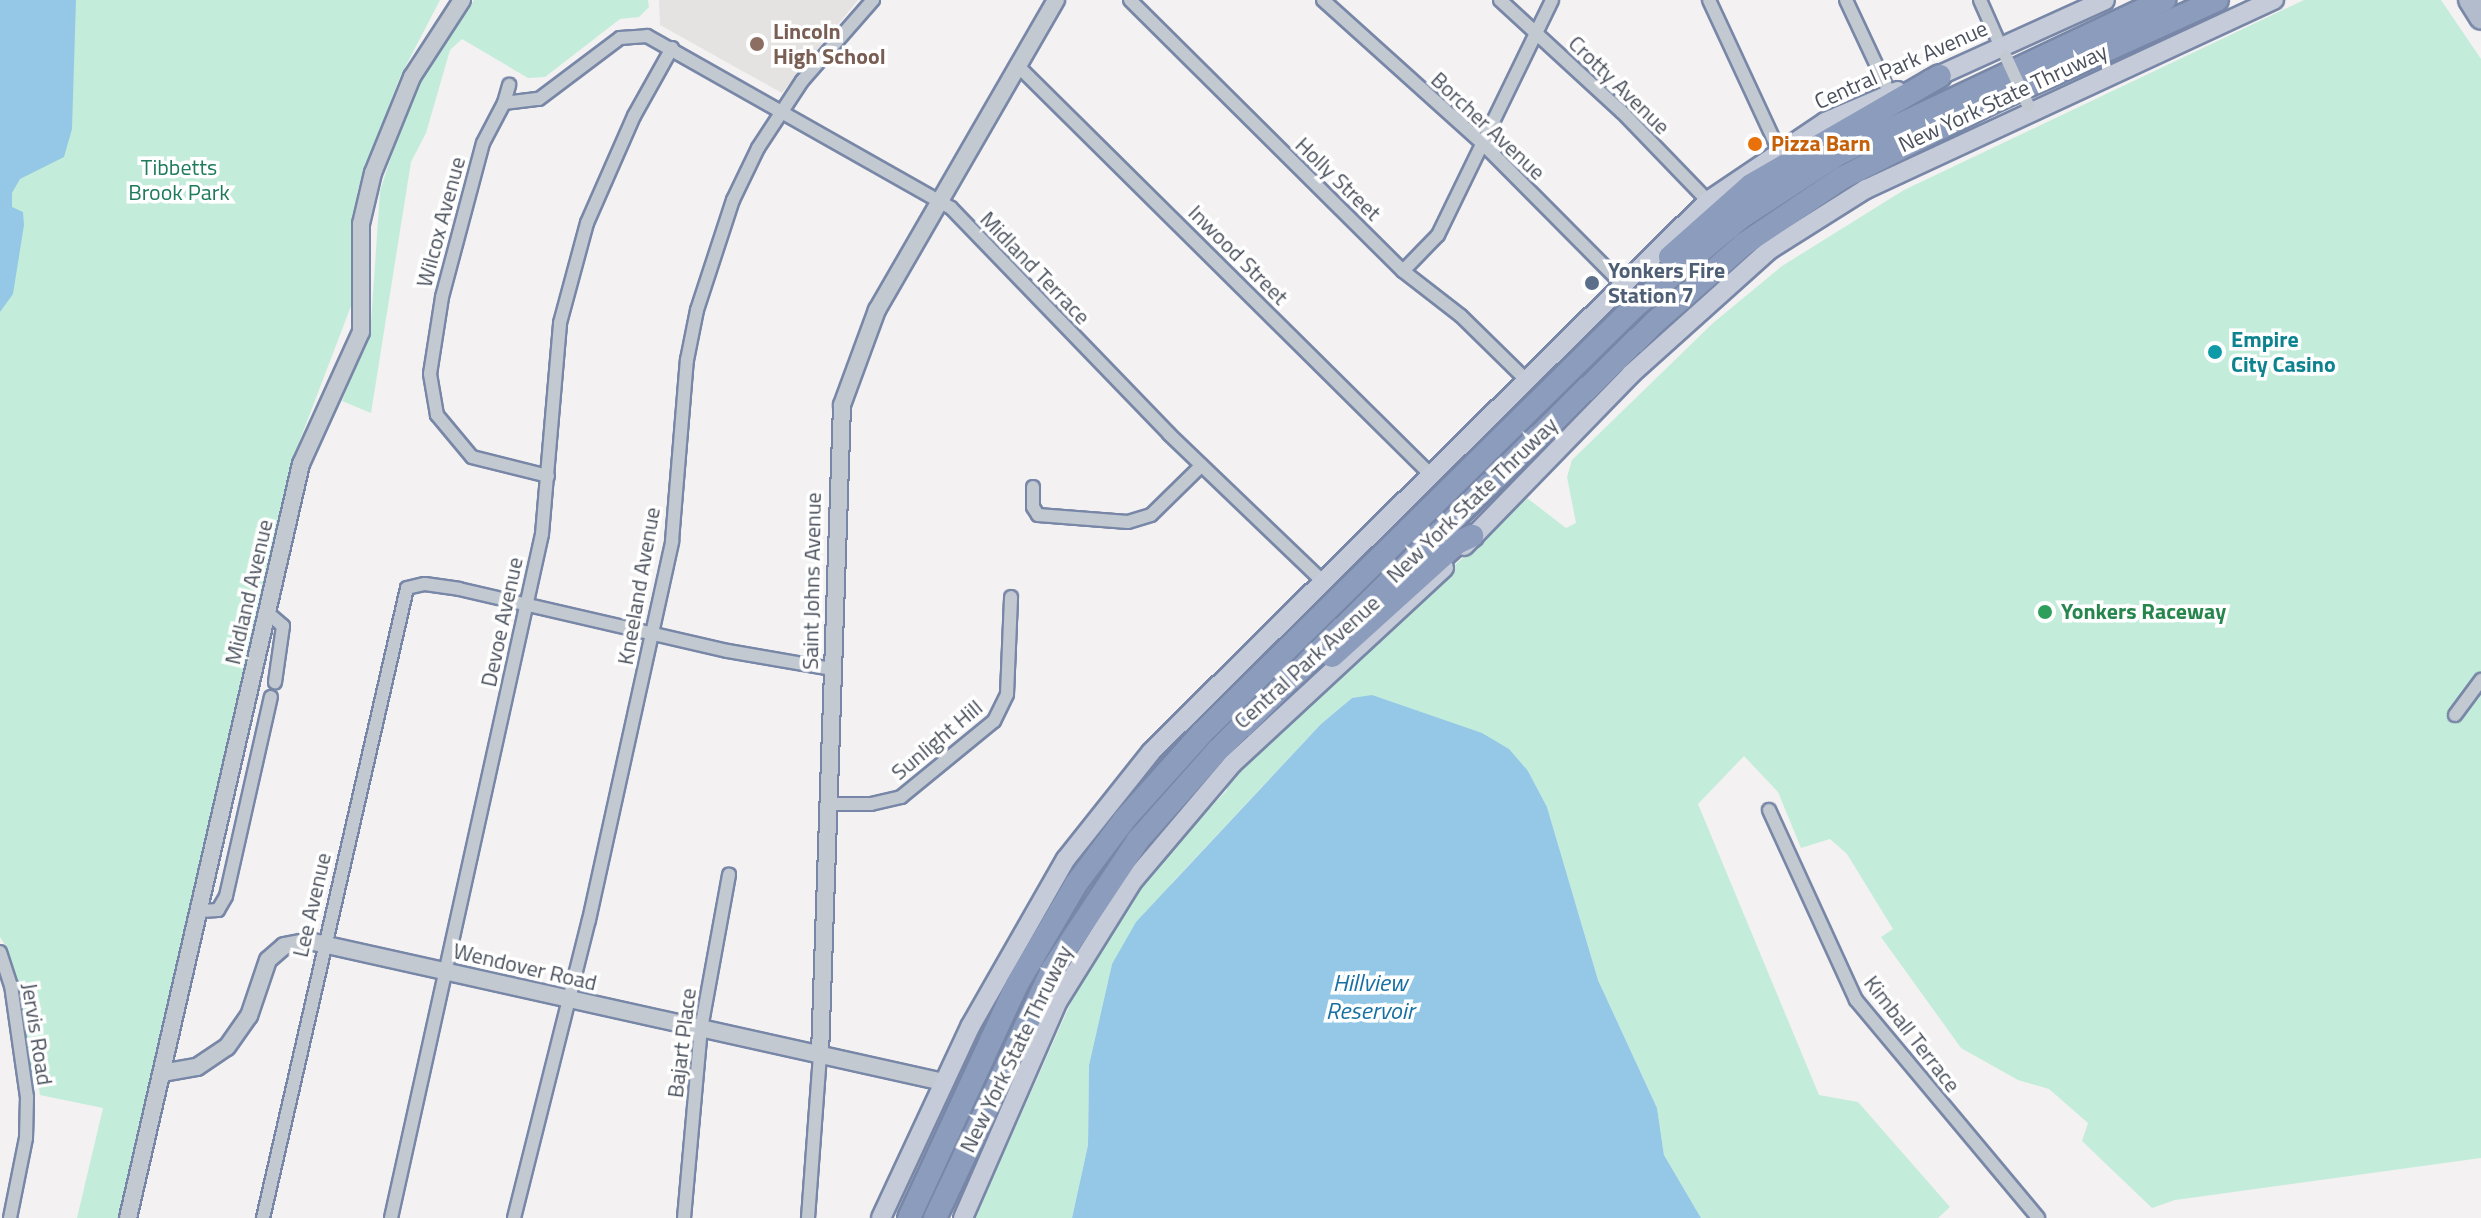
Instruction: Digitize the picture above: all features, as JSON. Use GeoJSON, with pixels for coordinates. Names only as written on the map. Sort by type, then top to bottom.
{"type":"FeatureCollection","features":[{"type":"Feature","properties":{"kind":"highway","name":"New York State Thruway"},"geometry":{"type":"LineString","coordinates":[[906,1218],[1035,951],[1124,820],[1202,733],[1634,307],[1740,218],[1838,154],[2164,0]]}},
{"type":"Feature","properties":{"kind":"highway","name":"New York State Thruway"},"geometry":{"type":"LineString","coordinates":[[938,1218],[959,1165],[1033,1005],[1092,903],[1163,809],[1290,679],[1683,295],[1776,221],[1912,141],[2217,0]]}},
{"type":"Feature","properties":{"kind":"highway"},"geometry":{"type":"LineString","coordinates":[[1634,307],[1654,274],[1751,185],[1940,76]]}},
{"type":"Feature","properties":{"kind":"highway"},"geometry":{"type":"LineString","coordinates":[[1290,679],[1320,666],[1472,536]]}},
{"type":"Feature","properties":{"kind":"main road","name":"Central Park Avenue"},"geometry":{"type":"LineString","coordinates":[[881,1218],[943,1082],[1066,859],[1104,807],[1321,580],[1708,201],[1825,122],[2003,52],[2105,0]]}},
{"type":"Feature","properties":{"kind":"main road","name":"Central Park Avenue"},"geometry":{"type":"LineString","coordinates":[[963,1218],[1058,1001],[1132,882],[1232,764],[1397,614],[1700,307],[1769,250],[1866,189],[2029,109],[2274,0]]}},
{"type":"Feature","properties":{"kind":"main road"},"geometry":{"type":"LineString","coordinates":[[2469,0],[2481,19]]}},
{"type":"Feature","properties":{"kind":"street","name":"Midland Avenue"},"geometry":{"type":"LineString","coordinates":[[128,1218],[201,911],[301,464],[361,332],[361,224],[377,161],[412,77],[462,0]]}},
{"type":"Feature","properties":{"kind":"street","name":"Kneeland Avenue"},"geometry":{"type":"LineString","coordinates":[[514,1218],[569,1000],[672,541],[687,360],[697,310],[733,200],[781,111],[873,0]]}},
{"type":"Feature","properties":{"kind":"street","name":"Saint Johns Avenue"},"geometry":{"type":"LineString","coordinates":[[808,1218],[820,1055],[842,405],[869,325],[1056,0]]}},
{"type":"Feature","properties":{"kind":"street","name":"Holly Street"},"geometry":{"type":"LineString","coordinates":[[1130,0],[1403,271],[1461,316],[1525,379]]}},
{"type":"Feature","properties":{"kind":"street","name":"Borcher Avenue"},"geometry":{"type":"LineString","coordinates":[[1323,0],[1485,146],[1623,285]]}},
{"type":"Feature","properties":{"kind":"street","name":"Crotty Avenue"},"geometry":{"type":"LineString","coordinates":[[1500,0],[1708,201]]}},
{"type":"Feature","properties":{"kind":"street"},"geometry":{"type":"LineString","coordinates":[[1403,271],[1438,235],[1485,146],[1551,3],[1562,0]]}},
{"type":"Feature","properties":{"kind":"street"},"geometry":{"type":"LineString","coordinates":[[1709,0],[1779,151]]}},
{"type":"Feature","properties":{"kind":"street"},"geometry":{"type":"LineString","coordinates":[[1846,0],[1890,94]]}},
{"type":"Feature","properties":{"kind":"street"},"geometry":{"type":"LineString","coordinates":[[1980,0],[2029,109]]}},
{"type":"Feature","properties":{"kind":"street"},"geometry":{"type":"LineString","coordinates":[[504,103],[518,105],[539,99],[620,38],[647,36],[672,48]]}},
{"type":"Feature","properties":{"kind":"street","name":"Midland Terrace"},"geometry":{"type":"LineString","coordinates":[[672,48],[951,208],[1202,465],[1321,580]]}},
{"type":"Feature","properties":{"kind":"street","name":"Devoe Avenue"},"geometry":{"type":"LineString","coordinates":[[391,1218],[527,604],[548,476],[554,357],[577,255],[634,116],[672,48]]}},
{"type":"Feature","properties":{"kind":"street","name":"Inwood Street"},"geometry":{"type":"LineString","coordinates":[[1018,66],[1430,474]]}},
{"type":"Feature","properties":{"kind":"street","name":"Wilcox Avenue"},"geometry":{"type":"LineString","coordinates":[[509,85],[504,103],[483,143],[442,297],[430,374],[433,400],[450,436],[472,457],[548,476]]}},
{"type":"Feature","properties":{"kind":"street"},"geometry":{"type":"LineString","coordinates":[[1033,487],[1033,507],[1038,515],[1128,522],[1151,515],[1202,465]]}},
{"type":"Feature","properties":{"kind":"street","name":"Lee Avenue"},"geometry":{"type":"LineString","coordinates":[[263,1218],[407,588],[425,584],[527,604]]}},
{"type":"Feature","properties":{"kind":"street","name":"Sunlight Hill"},"geometry":{"type":"LineString","coordinates":[[830,804],[871,804],[901,797],[994,721],[1007,694],[1011,597]]}},
{"type":"Feature","properties":{"kind":"street"},"geometry":{"type":"LineString","coordinates":[[527,604],[832,669]]}},
{"type":"Feature","properties":{"kind":"street"},"geometry":{"type":"LineString","coordinates":[[268,613],[283,626],[275,682]]}},
{"type":"Feature","properties":{"kind":"street"},"geometry":{"type":"LineString","coordinates":[[2455,715],[2481,680]]}},
{"type":"Feature","properties":{"kind":"street"},"geometry":{"type":"LineString","coordinates":[[201,911],[218,910],[226,896],[271,697]]}},
{"type":"Feature","properties":{"kind":"street","name":"Kimball Terrace"},"geometry":{"type":"LineString","coordinates":[[1769,810],[1856,1000],[2038,1218]]}},
{"type":"Feature","properties":{"kind":"street","name":"Bajart Place"},"geometry":{"type":"LineString","coordinates":[[684,1218],[701,1029],[729,875]]}},
{"type":"Feature","properties":{"kind":"street","name":"Wendover Road"},"geometry":{"type":"LineString","coordinates":[[162,1073],[197,1067],[232,1042],[249,1016],[265,966],[278,949],[302,941],[943,1082]]}},
{"type":"Feature","properties":{"kind":"street","name":"Jervis Road"},"geometry":{"type":"LineString","coordinates":[[0,952],[11,985],[27,1097],[26,1138],[10,1218]]}},
{"type":"Feature","properties":{"kind":"shaded area","name":"Lincoln High School"},"geometry":{"type":"Polygon","coordinates":[[[659,0],[858,0],[782,93],[660,25],[659,0]]]}},
{"type":"Feature","properties":{"kind":"green space","name":"Tibbetts Brook Park"},"geometry":{"type":"Polygon","coordinates":[[[0,0],[440,0],[399,79],[358,189],[353,238],[356,293],[293,458],[119,1218],[77,1218],[103,1108],[40,1095],[38,1082],[29,1076],[7,948],[0,937],[0,0]]]}},
{"type":"Feature","properties":{"kind":"green space"},"geometry":{"type":"Polygon","coordinates":[[[474,0],[648,0],[649,7],[639,17],[620,19],[545,77],[528,78],[462,39],[450,50],[426,133],[411,162],[371,413],[342,401],[371,323],[380,191],[411,94],[474,0]]]}},
{"type":"Feature","properties":{"kind":"green space","name":"Yonkers Raceway"},"geometry":{"type":"Polygon","coordinates":[[[2304,0],[2441,0],[2481,59],[2481,1158],[2175,1200],[2152,1208],[2082,1141],[2088,1123],[2049,1089],[2018,1080],[1961,1048],[1881,937],[1893,929],[1847,854],[1830,839],[1801,848],[1778,792],[1744,756],[1698,804],[1819,1095],[1858,1102],[1950,1207],[1938,1218],[1701,1218],[1664,1155],[1657,1108],[1598,980],[1547,807],[1528,771],[1352,698],[1321,724],[1172,883],[1112,964],[1089,1065],[1088,1145],[1072,1218],[975,1218],[1100,937],[1192,814],[1200,819],[1227,790],[1223,781],[1527,498],[1566,528],[1576,523],[1567,477],[1572,460],[1713,323],[1782,266],[1904,190],[2304,0]]]}},
{"type":"Feature","properties":{"kind":"water"},"geometry":{"type":"Polygon","coordinates":[[[0,0],[76,0],[72,129],[64,157],[20,179],[12,193],[12,207],[23,212],[24,225],[13,294],[0,312],[0,0]]]}},
{"type":"Feature","properties":{"kind":"water","name":"Hillview Reservoir"},"geometry":{"type":"Polygon","coordinates":[[[1372,695],[1482,733],[1509,749],[1528,771],[1547,807],[1598,980],[1657,1108],[1664,1155],[1701,1218],[1072,1218],[1088,1145],[1089,1065],[1112,964],[1136,922],[1321,724],[1352,698],[1372,695]]]}},
{"type":"Feature","properties":{"kind":"place","name":"Lincoln High School"},"geometry":{"type":"Point","coordinates":[757,44]}},
{"type":"Feature","properties":{"kind":"place","name":"Pizza Barn"},"geometry":{"type":"Point","coordinates":[1755,144]}},
{"type":"Feature","properties":{"kind":"place","name":"Yonkers Fire Station 7"},"geometry":{"type":"Point","coordinates":[1592,283]}},
{"type":"Feature","properties":{"kind":"place","name":"Empire City Casino"},"geometry":{"type":"Point","coordinates":[2215,352]}},
{"type":"Feature","properties":{"kind":"place","name":"Yonkers Raceway"},"geometry":{"type":"Point","coordinates":[2045,612]}}]}
